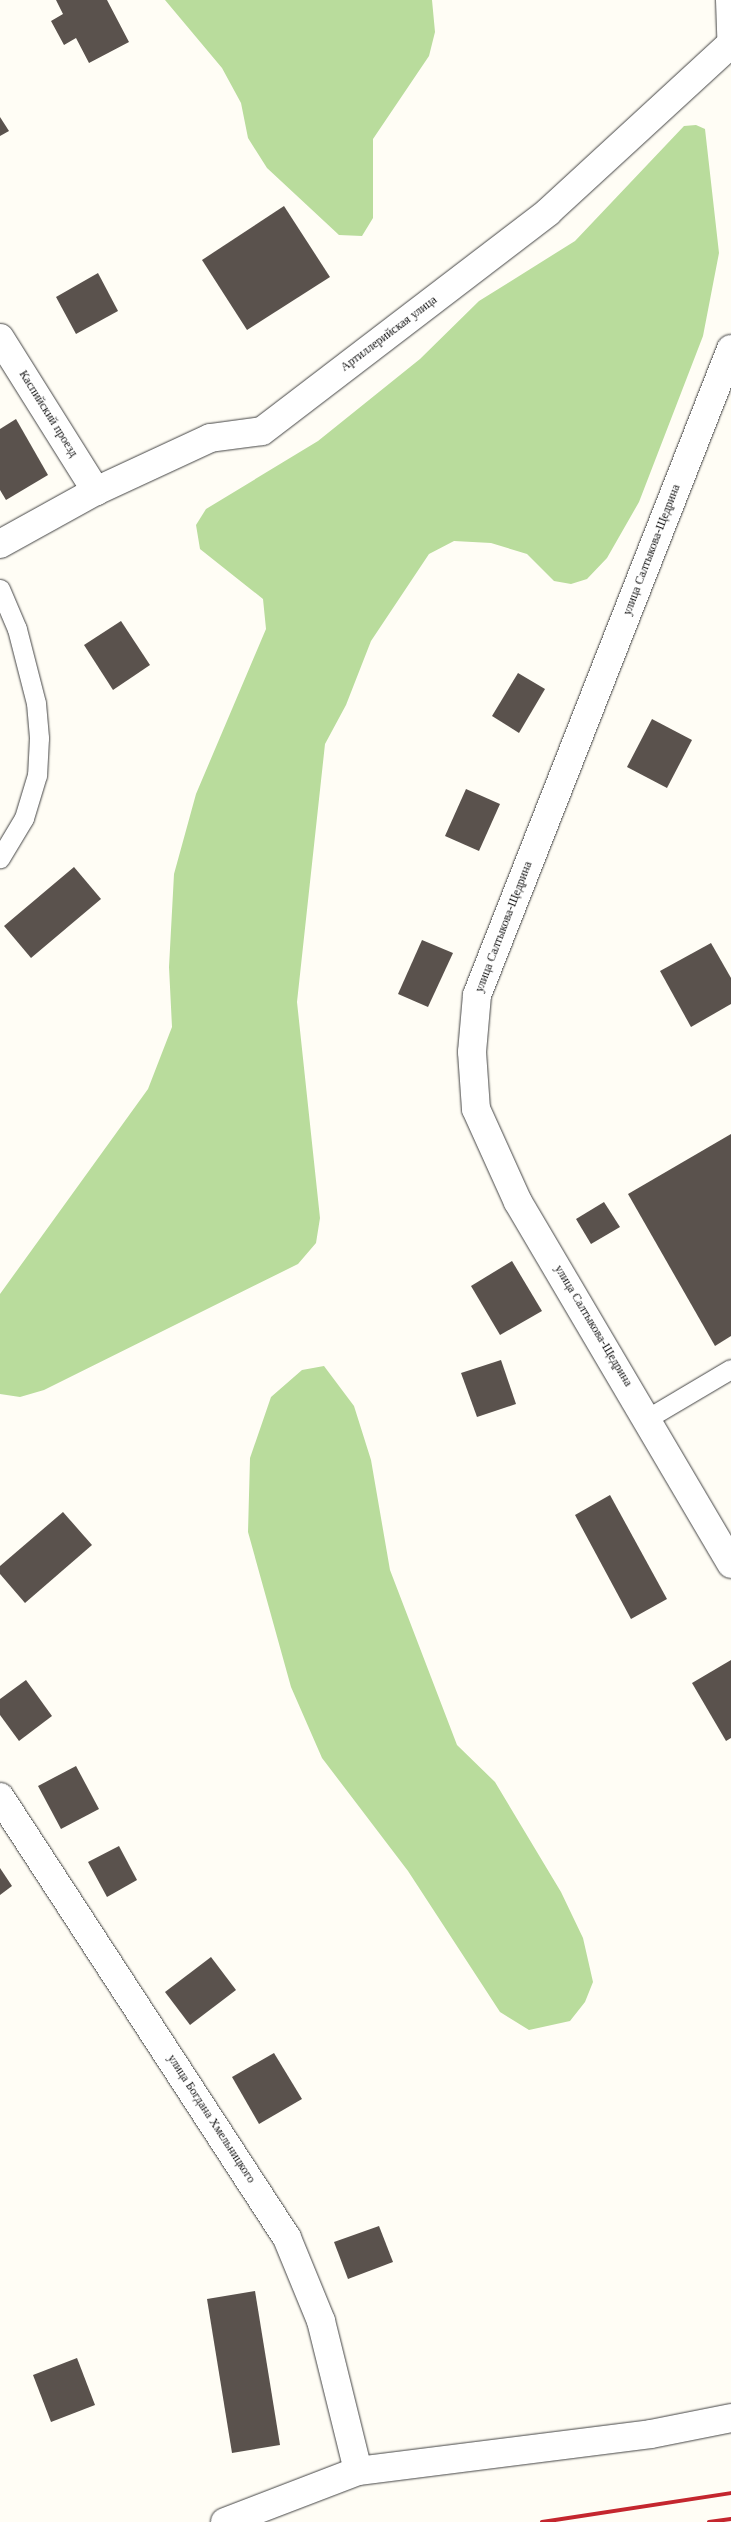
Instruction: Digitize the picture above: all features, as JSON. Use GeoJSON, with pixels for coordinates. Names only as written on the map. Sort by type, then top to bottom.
{"type":"FeatureCollection","features":[{"type":"Feature","properties":{"kind":"street"},"geometry":{"type":"LineString","coordinates":[[730,0],[731,38]]}},
{"type":"Feature","properties":{"kind":"street","name":"Артиллерийская улица"},"geometry":{"type":"LineString","coordinates":[[0,544],[96,491],[210,438],[262,431],[548,212],[731,44]]}},
{"type":"Feature","properties":{"kind":"street","name":"Каспийский проезд"},"geometry":{"type":"LineString","coordinates":[[0,338],[96,491]]}},
{"type":"Feature","properties":{"kind":"street","name":"улица Салтыкова-Щедрина"},"geometry":{"type":"LineString","coordinates":[[731,349],[477,995],[472,1052],[476,1109],[518,1202],[648,1418],[731,1564]]}},
{"type":"Feature","properties":{"kind":"street","name":"улица Богдана Хмельницкого"},"geometry":{"type":"LineString","coordinates":[[0,1797],[287,2238],[321,2321],[358,2471]]}},
{"type":"Feature","properties":{"kind":"street"},"geometry":{"type":"LineString","coordinates":[[225,2522],[358,2471],[651,2434],[731,2418]]}},
{"type":"Feature","properties":{"kind":"lane"},"geometry":{"type":"LineString","coordinates":[[0,589],[17,628],[36,703],[39,738],[37,775],[24,818],[0,858]]}},
{"type":"Feature","properties":{"kind":"lane"},"geometry":{"type":"LineString","coordinates":[[648,1418],[731,1369]]}},
{"type":"Feature","properties":{"kind":"green space"},"geometry":{"type":"Polygon","coordinates":[[[165,0],[432,0],[435,32],[429,56],[373,139],[373,218],[362,236],[339,235],[267,168],[248,138],[241,103],[222,68],[165,0]]]}},
{"type":"Feature","properties":{"kind":"green space"},"geometry":{"type":"Polygon","coordinates":[[[696,125],[705,129],[719,253],[703,336],[639,502],[607,558],[587,579],[571,584],[554,581],[527,554],[491,543],[454,541],[429,554],[371,641],[346,705],[325,744],[297,1002],[320,1218],[316,1243],[298,1264],[44,1390],[20,1397],[0,1394],[0,1294],[148,1089],[172,1027],[169,967],[174,874],[196,794],[266,629],[263,599],[200,549],[196,525],[206,509],[318,441],[420,359],[479,301],[575,241],[684,126],[696,125]]]}},
{"type":"Feature","properties":{"kind":"green space"},"geometry":{"type":"Polygon","coordinates":[[[324,1366],[354,1406],[371,1460],[390,1570],[457,1745],[495,1782],[561,1892],[583,1938],[593,1982],[585,2002],[570,2021],[529,2030],[500,2012],[408,1871],[322,1758],[291,1687],[248,1532],[250,1458],[271,1397],[302,1370],[324,1366]]]}},
{"type":"Feature","properties":{"kind":"building"},"geometry":{"type":"Polygon","coordinates":[[[56,0],[107,0],[129,42],[89,63],[76,38],[64,45],[51,21],[63,14],[56,0]]]}},
{"type":"Feature","properties":{"kind":"building"},"geometry":{"type":"Polygon","coordinates":[[[0,117],[9,131],[0,136],[0,117]]]}},
{"type":"Feature","properties":{"kind":"building"},"geometry":{"type":"Polygon","coordinates":[[[284,206],[330,277],[247,330],[202,260],[284,206]]]}},
{"type":"Feature","properties":{"kind":"building"},"geometry":{"type":"Polygon","coordinates":[[[98,273],[118,311],[76,334],[56,297],[98,273]]]}},
{"type":"Feature","properties":{"kind":"building"},"geometry":{"type":"Polygon","coordinates":[[[16,419],[48,475],[6,500],[0,490],[0,429],[16,419]]]}},
{"type":"Feature","properties":{"kind":"building"},"geometry":{"type":"Polygon","coordinates":[[[121,621],[150,665],[113,690],[84,645],[121,621]]]}},
{"type":"Feature","properties":{"kind":"building"},"geometry":{"type":"Polygon","coordinates":[[[518,673],[545,689],[519,733],[492,716],[518,673]]]}},
{"type":"Feature","properties":{"kind":"building"},"geometry":{"type":"Polygon","coordinates":[[[652,719],[692,740],[667,788],[627,767],[652,719]]]}},
{"type":"Feature","properties":{"kind":"building"},"geometry":{"type":"Polygon","coordinates":[[[466,789],[500,804],[479,851],[445,836],[466,789]]]}},
{"type":"Feature","properties":{"kind":"building"},"geometry":{"type":"Polygon","coordinates":[[[74,867],[101,899],[31,958],[4,926],[74,867]]]}},
{"type":"Feature","properties":{"kind":"building"},"geometry":{"type":"Polygon","coordinates":[[[422,940],[453,953],[428,1007],[398,994],[422,940]]]}},
{"type":"Feature","properties":{"kind":"building"},"geometry":{"type":"Polygon","coordinates":[[[711,943],[731,978],[731,1004],[691,1027],[660,971],[711,943]]]}},
{"type":"Feature","properties":{"kind":"building"},"geometry":{"type":"Polygon","coordinates":[[[731,1134],[731,1336],[715,1346],[628,1194],[731,1134]]]}},
{"type":"Feature","properties":{"kind":"building"},"geometry":{"type":"Polygon","coordinates":[[[604,1202],[620,1227],[591,1244],[576,1219],[604,1202]]]}},
{"type":"Feature","properties":{"kind":"building"},"geometry":{"type":"Polygon","coordinates":[[[512,1261],[542,1311],[500,1335],[471,1286],[512,1261]]]}},
{"type":"Feature","properties":{"kind":"building"},"geometry":{"type":"Polygon","coordinates":[[[501,1360],[516,1404],[477,1417],[461,1373],[501,1360]]]}},
{"type":"Feature","properties":{"kind":"building"},"geometry":{"type":"Polygon","coordinates":[[[610,1495],[667,1599],[631,1619],[575,1515],[610,1495]]]}},
{"type":"Feature","properties":{"kind":"building"},"geometry":{"type":"Polygon","coordinates":[[[63,1512],[92,1545],[25,1603],[0,1574],[0,1566],[63,1512]]]}},
{"type":"Feature","properties":{"kind":"building"},"geometry":{"type":"Polygon","coordinates":[[[731,1660],[731,1738],[726,1741],[692,1683],[731,1660]]]}},
{"type":"Feature","properties":{"kind":"building"},"geometry":{"type":"Polygon","coordinates":[[[26,1680],[52,1716],[19,1741],[0,1715],[0,1699],[26,1680]]]}},
{"type":"Feature","properties":{"kind":"building"},"geometry":{"type":"Polygon","coordinates":[[[76,1766],[99,1809],[61,1829],[38,1786],[76,1766]]]}},
{"type":"Feature","properties":{"kind":"building"},"geometry":{"type":"Polygon","coordinates":[[[119,1846],[137,1880],[107,1897],[88,1862],[119,1846]]]}},
{"type":"Feature","properties":{"kind":"building"},"geometry":{"type":"Polygon","coordinates":[[[0,1868],[12,1886],[0,1895],[0,1868]]]}},
{"type":"Feature","properties":{"kind":"building"},"geometry":{"type":"Polygon","coordinates":[[[211,1957],[236,1990],[190,2025],[165,1992],[211,1957]]]}},
{"type":"Feature","properties":{"kind":"building"},"geometry":{"type":"Polygon","coordinates":[[[274,2053],[302,2099],[259,2124],[232,2077],[274,2053]]]}},
{"type":"Feature","properties":{"kind":"building"},"geometry":{"type":"Polygon","coordinates":[[[379,2226],[393,2262],[348,2279],[334,2242],[379,2226]]]}},
{"type":"Feature","properties":{"kind":"building"},"geometry":{"type":"Polygon","coordinates":[[[255,2291],[280,2445],[232,2453],[207,2299],[255,2291]]]}},
{"type":"Feature","properties":{"kind":"building"},"geometry":{"type":"Polygon","coordinates":[[[77,2358],[95,2405],[51,2422],[33,2375],[77,2358]]]}},
{"type":"Feature","properties":{"kind":"railway"},"geometry":{"type":"LineString","coordinates":[[542,2522],[731,2493]]}},
{"type":"Feature","properties":{"kind":"railway"},"geometry":{"type":"LineString","coordinates":[[709,2522],[731,2519]]}}]}
